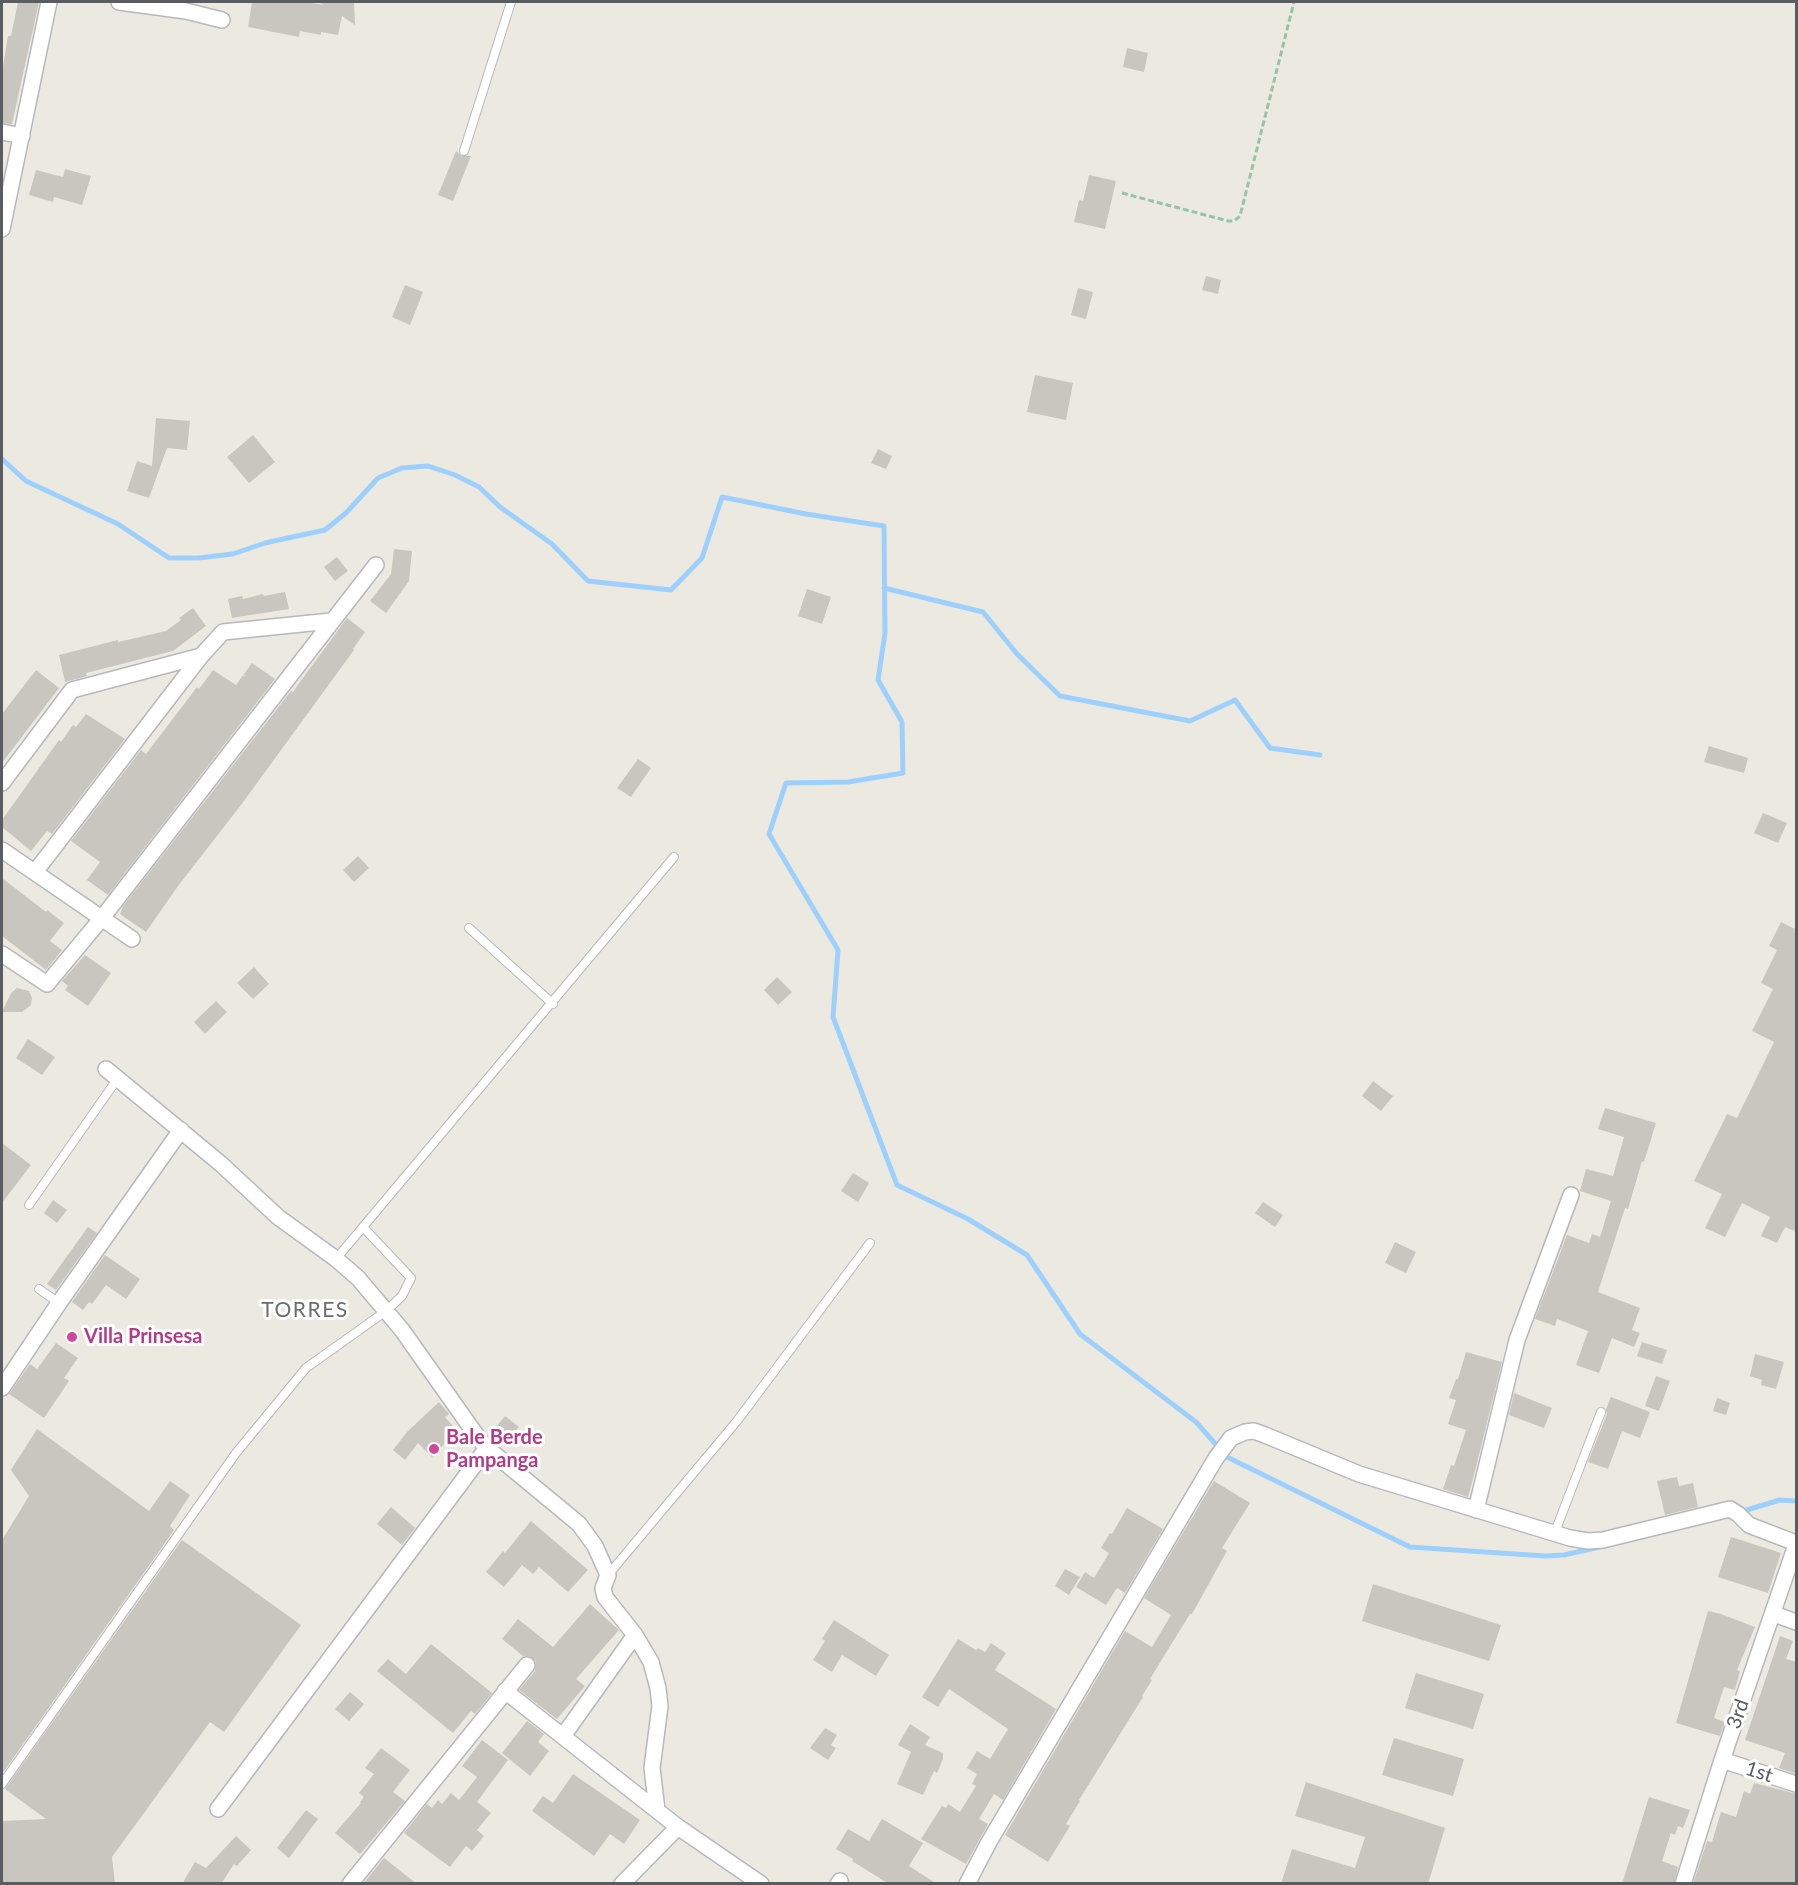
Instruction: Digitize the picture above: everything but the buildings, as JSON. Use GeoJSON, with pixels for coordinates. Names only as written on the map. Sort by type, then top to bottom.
{"type":"FeatureCollection","features":[{"type":"Feature","properties":{"kind":"street"},"geometry":{"type":"LineString","coordinates":[[2,229],[49,2]]}},
{"type":"Feature","properties":{"kind":"street"},"geometry":{"type":"LineString","coordinates":[[119,2],[222,20]]}},
{"type":"Feature","properties":{"kind":"street"},"geometry":{"type":"LineString","coordinates":[[2,132],[22,136]]}},
{"type":"Feature","properties":{"kind":"street"},"geometry":{"type":"LineString","coordinates":[[2,954],[47,984],[102,918],[376,565]]}},
{"type":"Feature","properties":{"kind":"street"},"geometry":{"type":"LineString","coordinates":[[35,872],[201,656],[223,632],[331,621]]}},
{"type":"Feature","properties":{"kind":"street"},"geometry":{"type":"LineString","coordinates":[[2,783],[72,690],[201,656]]}},
{"type":"Feature","properties":{"kind":"street"},"geometry":{"type":"LineString","coordinates":[[2,850],[132,939]]}},
{"type":"Feature","properties":{"kind":"street"},"geometry":{"type":"LineString","coordinates":[[112,1073],[181,1130],[278,1217],[358,1278],[402,1330],[478,1439],[579,1524],[595,1546],[608,1575],[603,1588],[605,1597],[636,1635],[651,1662],[660,1706],[652,1768],[657,1810]]}},
{"type":"Feature","properties":{"kind":"street"},"geometry":{"type":"LineString","coordinates":[[2,1388],[181,1130]]}},
{"type":"Feature","properties":{"kind":"street"},"geometry":{"type":"LineString","coordinates":[[1476,1510],[1518,1340],[1571,1195]]}},
{"type":"Feature","properties":{"kind":"street"},"geometry":{"type":"LineString","coordinates":[[967,1884],[989,1842],[1216,1458],[1231,1438],[1245,1432],[1254,1431],[1359,1474],[1570,1538],[1588,1541],[1603,1540],[1734,1511],[1749,1526],[1797,1544]]}},
{"type":"Feature","properties":{"kind":"street"},"geometry":{"type":"LineString","coordinates":[[218,1809],[487,1448]]}},
{"type":"Feature","properties":{"kind":"street","name":"3rd"},"geometry":{"type":"LineString","coordinates":[[1683,1884],[1722,1760],[1797,1544]]}},
{"type":"Feature","properties":{"kind":"street"},"geometry":{"type":"LineString","coordinates":[[1774,1614],[1797,1622]]}},
{"type":"Feature","properties":{"kind":"street"},"geometry":{"type":"LineString","coordinates":[[563,1736],[636,1635]]}},
{"type":"Feature","properties":{"kind":"street"},"geometry":{"type":"LineString","coordinates":[[350,1884],[527,1665]]}},
{"type":"Feature","properties":{"kind":"street"},"geometry":{"type":"LineString","coordinates":[[506,1691],[678,1827],[761,1884]]}},
{"type":"Feature","properties":{"kind":"street","name":"1st"},"geometry":{"type":"LineString","coordinates":[[1722,1760],[1797,1784]]}},
{"type":"Feature","properties":{"kind":"street"},"geometry":{"type":"LineString","coordinates":[[622,1884],[678,1827]]}},
{"type":"Feature","properties":{"kind":"lane"},"geometry":{"type":"LineString","coordinates":[[464,151],[511,2]]}},
{"type":"Feature","properties":{"kind":"lane"},"geometry":{"type":"LineString","coordinates":[[336,1259],[674,857]]}},
{"type":"Feature","properties":{"kind":"lane"},"geometry":{"type":"LineString","coordinates":[[469,928],[552,1004]]}},
{"type":"Feature","properties":{"kind":"lane"},"geometry":{"type":"LineString","coordinates":[[29,1205],[112,1073]]}},
{"type":"Feature","properties":{"kind":"lane"},"geometry":{"type":"LineString","coordinates":[[2,1784],[236,1452],[306,1368],[386,1311],[402,1296],[411,1278],[363,1227]]}},
{"type":"Feature","properties":{"kind":"lane"},"geometry":{"type":"LineString","coordinates":[[608,1575],[737,1421],[870,1243]]}},
{"type":"Feature","properties":{"kind":"lane"},"geometry":{"type":"LineString","coordinates":[[39,1289],[59,1303]]}},
{"type":"Feature","properties":{"kind":"lane"},"geometry":{"type":"LineString","coordinates":[[1555,1532],[1601,1412]]}},
{"type":"Feature","properties":{"kind":"path"},"geometry":{"type":"LineString","coordinates":[[1122,193],[1227,221],[1234,221],[1240,216],[1294,2]]}},
{"type":"Feature","properties":{"kind":"waterway"},"geometry":{"type":"LineString","coordinates":[[2,459],[26,481],[118,524],[169,558],[198,558],[233,554],[265,543],[325,530],[346,513],[378,478],[402,468],[428,466],[455,475],[479,487],[500,507],[552,544],[588,581],[671,590],[702,558],[722,497],[806,514],[884,526],[885,633],[878,680],[902,722],[903,773],[848,782],[786,783],[769,834],[838,950],[833,1017],[897,1185],[968,1219],[1027,1255],[1080,1334],[1196,1422],[1227,1457],[1410,1547],[1545,1556],[1564,1555],[1600,1547]]}},
{"type":"Feature","properties":{"kind":"waterway"},"geometry":{"type":"LineString","coordinates":[[884,588],[983,612],[1017,654],[1060,696],[1190,721],[1235,700],[1270,748],[1320,755]]}},
{"type":"Feature","properties":{"kind":"waterway"},"geometry":{"type":"LineString","coordinates":[[1740,1512],[1780,1500],[1796,1501]]}},
{"type":"Feature","properties":{"kind":"place","name":"Villa Prinsesa"},"geometry":{"type":"Point","coordinates":[72,1337]}},
{"type":"Feature","properties":{"kind":"place","name":"Bale Berde Pampanga"},"geometry":{"type":"Point","coordinates":[434,1449]}},
{"type":"Feature","properties":{"kind":"district","name":"TORRES"},"geometry":{"type":"Point","coordinates":[305,1310]}}]}
